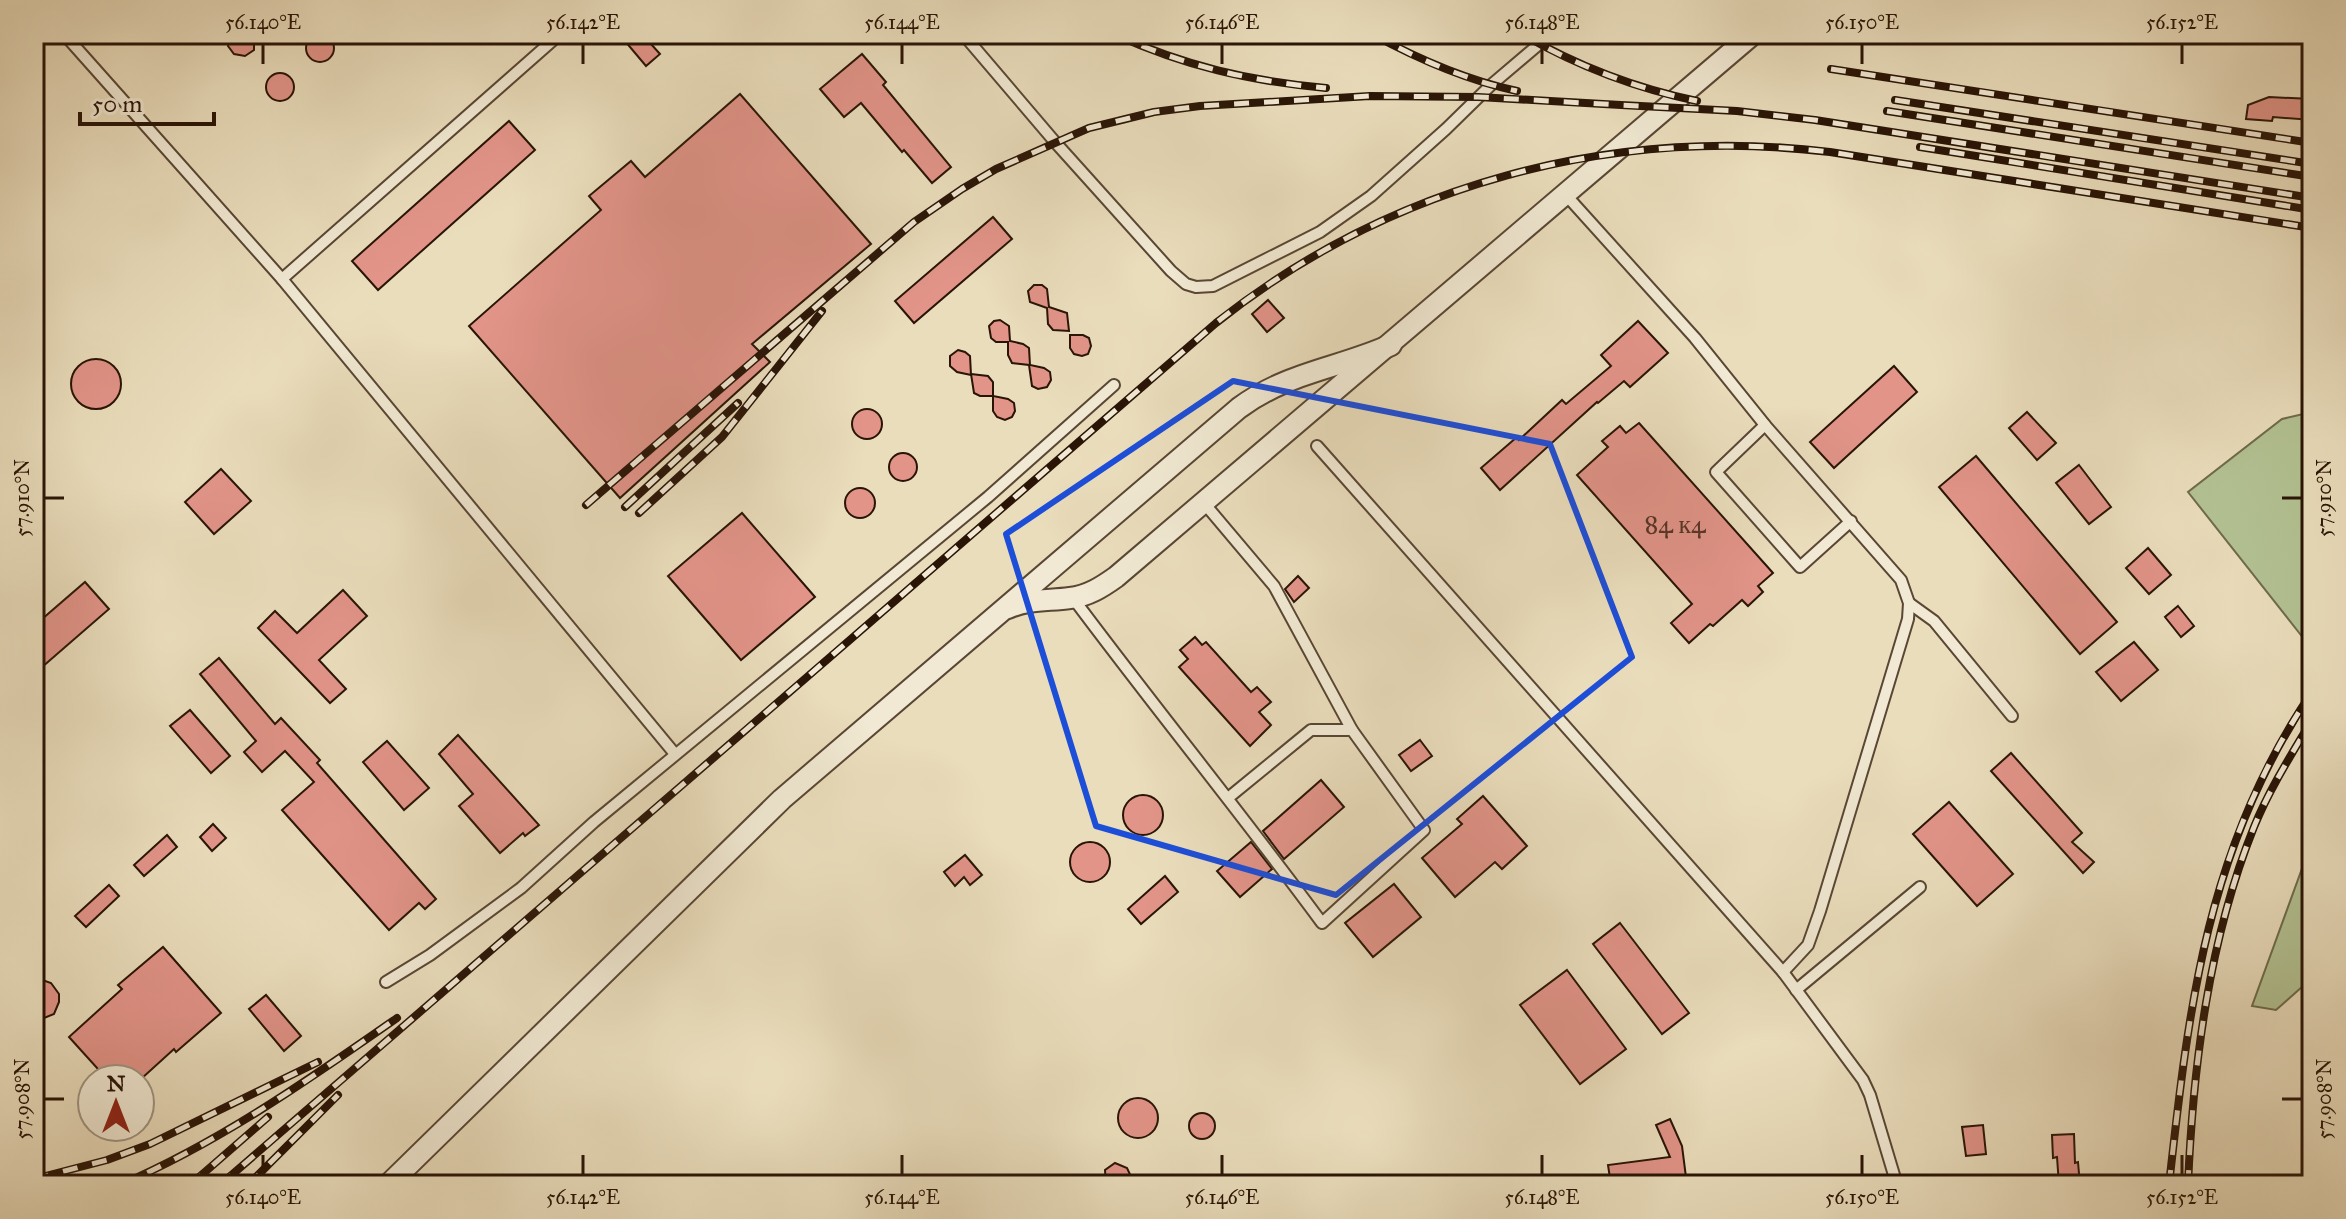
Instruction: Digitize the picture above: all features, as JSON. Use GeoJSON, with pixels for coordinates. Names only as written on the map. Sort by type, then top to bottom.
{"type":"FeatureCollection","features":[{"type":"Feature","properties":{"kind":"street"},"geometry":{"type":"LineString","coordinates":[[1001,611],[1027,602],[1088,594],[1116,577],[1753,34]]}},
{"type":"Feature","properties":{"kind":"street"},"geometry":{"type":"LineString","coordinates":[[388,1185],[782,799],[1262,391],[1296,376],[1370,355],[1391,345]]}},
{"type":"Feature","properties":{"kind":"lane"},"geometry":{"type":"LineString","coordinates":[[64,34],[282,279],[675,754]]}},
{"type":"Feature","properties":{"kind":"lane"},"geometry":{"type":"LineString","coordinates":[[282,279],[560,34]]}},
{"type":"Feature","properties":{"kind":"lane"},"geometry":{"type":"LineString","coordinates":[[963,34],[1171,271],[1186,284],[1205,288],[1288,249],[1347,215],[1551,34]]}},
{"type":"Feature","properties":{"kind":"lane"},"geometry":{"type":"LineString","coordinates":[[1566,195],[1695,338],[1765,425],[1901,580],[1909,603],[1908,619],[1820,911],[1808,945],[1783,972]]}},
{"type":"Feature","properties":{"kind":"lane"},"geometry":{"type":"LineString","coordinates":[[386,982],[430,955],[521,888],[594,822],[976,506],[1114,385]]}},
{"type":"Feature","properties":{"kind":"lane"},"geometry":{"type":"LineString","coordinates":[[1765,425],[1716,472],[1800,567],[1851,521]]}},
{"type":"Feature","properties":{"kind":"lane"},"geometry":{"type":"LineString","coordinates":[[1317,446],[1783,972],[1863,1080],[1897,1185]]}},
{"type":"Feature","properties":{"kind":"lane"},"geometry":{"type":"LineString","coordinates":[[1073,598],[1322,923],[1424,830],[1352,730],[1274,586],[1204,503]]}},
{"type":"Feature","properties":{"kind":"lane"},"geometry":{"type":"LineString","coordinates":[[1909,603],[1934,621],[2012,716]]}},
{"type":"Feature","properties":{"kind":"lane"},"geometry":{"type":"LineString","coordinates":[[1228,798],[1311,730],[1352,730]]}},
{"type":"Feature","properties":{"kind":"lane"},"geometry":{"type":"LineString","coordinates":[[1796,990],[1920,887]]}},
{"type":"Feature","properties":{"kind":"highlighted area"},"geometry":{"type":"Polygon","coordinates":[[[1233,381],[1550,444],[1632,657],[1336,895],[1096,826],[1006,534],[1233,381]]]}},
{"type":"Feature","properties":{"kind":"green space"},"geometry":{"type":"Polygon","coordinates":[[[2312,412],[2312,629],[2304,639],[2188,492],[2282,419],[2312,412]]]}},
{"type":"Feature","properties":{"kind":"green space"},"geometry":{"type":"Polygon","coordinates":[[[2312,841],[2312,978],[2276,1010],[2252,1006],[2312,841]]]}},
{"type":"Feature","properties":{"kind":"building"},"geometry":{"type":"Polygon","coordinates":[[[230,34],[254,34],[254,50],[245,56],[234,54],[228,46],[230,34]]]}},
{"type":"Feature","properties":{"kind":"building"},"geometry":{"type":"Polygon","coordinates":[[[320,34],[330,38],[334,48],[330,58],[320,62],[310,58],[306,48],[310,38],[320,34]]]}},
{"type":"Feature","properties":{"kind":"building"},"geometry":{"type":"Polygon","coordinates":[[[619,34],[642,34],[660,54],[646,66],[619,34]]]}},
{"type":"Feature","properties":{"kind":"building"},"geometry":{"type":"Polygon","coordinates":[[[862,54],[886,82],[883,85],[951,167],[932,183],[861,103],[844,117],[820,89],[862,54]]]}},
{"type":"Feature","properties":{"kind":"building"},"geometry":{"type":"Polygon","coordinates":[[[280,73],[290,77],[294,87],[290,97],[280,101],[270,97],[266,87],[270,77],[280,73]]]}},
{"type":"Feature","properties":{"kind":"building"},"geometry":{"type":"Polygon","coordinates":[[[740,94],[871,244],[752,344],[770,362],[620,498],[469,326],[601,210],[589,196],[631,161],[645,177],[740,94]]]}},
{"type":"Feature","properties":{"kind":"building"},"geometry":{"type":"Polygon","coordinates":[[[2269,97],[2312,99],[2312,120],[2273,117],[2272,121],[2246,119],[2248,105],[2269,97]]]}},
{"type":"Feature","properties":{"kind":"building"},"geometry":{"type":"Polygon","coordinates":[[[509,121],[535,150],[378,290],[352,261],[509,121]]]}},
{"type":"Feature","properties":{"kind":"building"},"geometry":{"type":"Polygon","coordinates":[[[993,217],[1012,239],[914,323],[895,301],[993,217]]]}},
{"type":"Feature","properties":{"kind":"building"},"geometry":{"type":"Polygon","coordinates":[[[1034,285],[1047,289],[1049,307],[1067,313],[1069,331],[1053,330],[1048,324],[1047,308],[1030,302],[1028,291],[1034,285]]]}},
{"type":"Feature","properties":{"kind":"building"},"geometry":{"type":"Polygon","coordinates":[[[1268,300],[1284,318],[1267,332],[1252,314],[1268,300]]]}},
{"type":"Feature","properties":{"kind":"building"},"geometry":{"type":"Polygon","coordinates":[[[1000,320],[1009,326],[1010,341],[1029,348],[1030,365],[1050,372],[1051,380],[1047,387],[1038,389],[1032,386],[1029,365],[1012,363],[1008,355],[1008,342],[996,342],[991,338],[989,326],[1000,320]]]}},
{"type":"Feature","properties":{"kind":"building"},"geometry":{"type":"Polygon","coordinates":[[[1638,321],[1668,353],[1630,387],[1624,381],[1597,402],[1500,490],[1481,468],[1517,437],[1519,440],[1562,400],[1566,404],[1611,366],[1601,355],[1638,321]]]}},
{"type":"Feature","properties":{"kind":"building"},"geometry":{"type":"Polygon","coordinates":[[[1070,335],[1089,338],[1091,346],[1088,354],[1074,354],[1070,348],[1070,335]]]}},
{"type":"Feature","properties":{"kind":"building"},"geometry":{"type":"Polygon","coordinates":[[[958,350],[970,356],[971,375],[957,372],[950,366],[950,356],[958,350]]]}},
{"type":"Feature","properties":{"kind":"building"},"geometry":{"type":"Polygon","coordinates":[[[96,359],[113,367],[121,384],[113,401],[96,409],[79,401],[71,384],[79,367],[96,359]]]}},
{"type":"Feature","properties":{"kind":"building"},"geometry":{"type":"Polygon","coordinates":[[[1894,366],[1917,392],[1834,468],[1810,442],[1894,366]]]}},
{"type":"Feature","properties":{"kind":"building"},"geometry":{"type":"Polygon","coordinates":[[[971,374],[988,376],[993,382],[993,396],[974,393],[971,374]]]}},
{"type":"Feature","properties":{"kind":"building"},"geometry":{"type":"Polygon","coordinates":[[[993,396],[1014,403],[1012,417],[1005,420],[997,417],[993,411],[993,396]]]}},
{"type":"Feature","properties":{"kind":"building"},"geometry":{"type":"Polygon","coordinates":[[[867,409],[877,414],[882,424],[877,434],[867,439],[857,434],[852,424],[857,414],[867,409]]]}},
{"type":"Feature","properties":{"kind":"building"},"geometry":{"type":"Polygon","coordinates":[[[2027,412],[2056,443],[2037,460],[2009,428],[2027,412]]]}},
{"type":"Feature","properties":{"kind":"building"},"geometry":{"type":"Polygon","coordinates":[[[1639,423],[1773,573],[1758,586],[1763,592],[1748,606],[1742,600],[1689,643],[1671,623],[1692,604],[1577,475],[1608,447],[1602,441],[1620,426],[1626,433],[1639,423]]]}},
{"type":"Feature","properties":{"kind":"building"},"geometry":{"type":"Polygon","coordinates":[[[903,453],[913,457],[917,467],[913,477],[903,481],[893,477],[889,467],[893,457],[903,453]]]}},
{"type":"Feature","properties":{"kind":"building"},"geometry":{"type":"Polygon","coordinates":[[[1976,456],[2117,622],[2080,654],[1939,487],[1976,456]]]}},
{"type":"Feature","properties":{"kind":"building"},"geometry":{"type":"Polygon","coordinates":[[[2079,465],[2111,507],[2089,524],[2056,483],[2079,465]]]}},
{"type":"Feature","properties":{"kind":"building"},"geometry":{"type":"Polygon","coordinates":[[[221,469],[251,501],[214,534],[185,502],[221,469]]]}},
{"type":"Feature","properties":{"kind":"building"},"geometry":{"type":"Polygon","coordinates":[[[860,488],[870,493],[875,503],[870,513],[860,518],[850,513],[845,503],[850,493],[860,488]]]}},
{"type":"Feature","properties":{"kind":"building"},"geometry":{"type":"Polygon","coordinates":[[[742,513],[815,597],[741,660],[668,576],[742,513]]]}},
{"type":"Feature","properties":{"kind":"building"},"geometry":{"type":"Polygon","coordinates":[[[2148,548],[2171,575],[2149,594],[2126,568],[2148,548]]]}},
{"type":"Feature","properties":{"kind":"building"},"geometry":{"type":"Polygon","coordinates":[[[1298,576],[1309,588],[1294,602],[1285,589],[1298,576]]]}},
{"type":"Feature","properties":{"kind":"building"},"geometry":{"type":"Polygon","coordinates":[[[85,582],[109,609],[34,674],[34,626],[85,582]]]}},
{"type":"Feature","properties":{"kind":"building"},"geometry":{"type":"Polygon","coordinates":[[[343,590],[367,616],[319,660],[346,689],[330,703],[258,628],[275,611],[297,633],[343,590]]]}},
{"type":"Feature","properties":{"kind":"building"},"geometry":{"type":"Polygon","coordinates":[[[2178,606],[2194,626],[2181,637],[2165,617],[2178,606]]]}},
{"type":"Feature","properties":{"kind":"building"},"geometry":{"type":"Polygon","coordinates":[[[1195,637],[1202,645],[1206,642],[1251,692],[1257,687],[1271,702],[1259,712],[1271,725],[1250,746],[1179,667],[1188,659],[1180,650],[1195,637]]]}},
{"type":"Feature","properties":{"kind":"building"},"geometry":{"type":"Polygon","coordinates":[[[2134,642],[2158,670],[2121,701],[2096,672],[2134,642]]]}},
{"type":"Feature","properties":{"kind":"building"},"geometry":{"type":"Polygon","coordinates":[[[219,658],[275,724],[281,718],[320,760],[317,763],[436,899],[425,909],[419,903],[389,930],[282,810],[314,782],[285,751],[262,772],[244,752],[256,741],[200,674],[219,658]]]}},
{"type":"Feature","properties":{"kind":"building"},"geometry":{"type":"Polygon","coordinates":[[[190,710],[230,756],[211,773],[170,726],[190,710]]]}},
{"type":"Feature","properties":{"kind":"building"},"geometry":{"type":"Polygon","coordinates":[[[458,735],[539,825],[525,836],[523,833],[500,853],[459,806],[473,794],[439,754],[458,735]]]}},
{"type":"Feature","properties":{"kind":"building"},"geometry":{"type":"Polygon","coordinates":[[[1420,740],[1432,756],[1411,771],[1399,755],[1420,740]]]}},
{"type":"Feature","properties":{"kind":"building"},"geometry":{"type":"Polygon","coordinates":[[[387,741],[429,788],[404,810],[363,762],[387,741]]]}},
{"type":"Feature","properties":{"kind":"building"},"geometry":{"type":"Polygon","coordinates":[[[2011,753],[2082,833],[2072,842],[2094,862],[2083,873],[1991,771],[2011,753]]]}},
{"type":"Feature","properties":{"kind":"building"},"geometry":{"type":"Polygon","coordinates":[[[1321,780],[1344,807],[1284,859],[1263,831],[1321,780]]]}},
{"type":"Feature","properties":{"kind":"building"},"geometry":{"type":"Polygon","coordinates":[[[1143,795],[1157,801],[1163,815],[1157,829],[1143,835],[1129,829],[1123,815],[1129,801],[1143,795]]]}},
{"type":"Feature","properties":{"kind":"building"},"geometry":{"type":"Polygon","coordinates":[[[1483,796],[1527,846],[1502,869],[1495,862],[1455,897],[1422,858],[1462,824],[1457,819],[1483,796]]]}},
{"type":"Feature","properties":{"kind":"building"},"geometry":{"type":"Polygon","coordinates":[[[1949,802],[2013,874],[1977,906],[1913,834],[1949,802]]]}},
{"type":"Feature","properties":{"kind":"building"},"geometry":{"type":"Polygon","coordinates":[[[213,824],[226,838],[212,851],[200,837],[213,824]]]}},
{"type":"Feature","properties":{"kind":"building"},"geometry":{"type":"Polygon","coordinates":[[[167,835],[177,847],[144,876],[134,865],[167,835]]]}},
{"type":"Feature","properties":{"kind":"building"},"geometry":{"type":"Polygon","coordinates":[[[1090,842],[1104,848],[1110,862],[1104,876],[1090,882],[1076,876],[1070,862],[1076,848],[1090,842]]]}},
{"type":"Feature","properties":{"kind":"building"},"geometry":{"type":"Polygon","coordinates":[[[1251,842],[1272,869],[1240,897],[1217,871],[1251,842]]]}},
{"type":"Feature","properties":{"kind":"building"},"geometry":{"type":"Polygon","coordinates":[[[965,855],[982,875],[970,885],[964,877],[955,886],[944,872],[965,855]]]}},
{"type":"Feature","properties":{"kind":"building"},"geometry":{"type":"Polygon","coordinates":[[[1165,876],[1178,892],[1141,924],[1128,909],[1165,876]]]}},
{"type":"Feature","properties":{"kind":"building"},"geometry":{"type":"Polygon","coordinates":[[[1394,884],[1421,917],[1373,957],[1345,923],[1394,884]]]}},
{"type":"Feature","properties":{"kind":"building"},"geometry":{"type":"Polygon","coordinates":[[[109,885],[119,896],[86,927],[75,916],[109,885]]]}},
{"type":"Feature","properties":{"kind":"building"},"geometry":{"type":"Polygon","coordinates":[[[1620,923],[1689,1013],[1662,1034],[1593,944],[1620,923]]]}},
{"type":"Feature","properties":{"kind":"building"},"geometry":{"type":"Polygon","coordinates":[[[163,947],[221,1013],[156,1065],[93,1063],[69,1037],[122,989],[118,985],[163,947]]]}},
{"type":"Feature","properties":{"kind":"building"},"geometry":{"type":"Polygon","coordinates":[[[1567,970],[1626,1049],[1580,1084],[1520,1005],[1567,970]]]}},
{"type":"Feature","properties":{"kind":"building"},"geometry":{"type":"Polygon","coordinates":[[[34,977],[51,983],[59,994],[59,1002],[54,1014],[34,1022],[34,977]]]}},
{"type":"Feature","properties":{"kind":"building"},"geometry":{"type":"Polygon","coordinates":[[[266,995],[301,1036],[284,1051],[249,1009],[266,995]]]}},
{"type":"Feature","properties":{"kind":"building"},"geometry":{"type":"Polygon","coordinates":[[[1138,1098],[1152,1104],[1158,1118],[1152,1132],[1138,1138],[1124,1132],[1118,1118],[1124,1104],[1138,1098]]]}},
{"type":"Feature","properties":{"kind":"building"},"geometry":{"type":"Polygon","coordinates":[[[1202,1113],[1211,1117],[1215,1126],[1211,1135],[1202,1139],[1193,1135],[1189,1126],[1193,1117],[1202,1113]]]}},
{"type":"Feature","properties":{"kind":"building"},"geometry":{"type":"Polygon","coordinates":[[[1670,1119],[1682,1146],[1687,1185],[1682,1185],[1679,1178],[1611,1185],[1608,1165],[1670,1157],[1656,1125],[1670,1119]]]}},
{"type":"Feature","properties":{"kind":"building"},"geometry":{"type":"Polygon","coordinates":[[[1983,1125],[1986,1154],[1966,1156],[1962,1127],[1983,1125]]]}},
{"type":"Feature","properties":{"kind":"building"},"geometry":{"type":"Polygon","coordinates":[[[2074,1134],[2080,1185],[2059,1185],[2052,1135],[2074,1134]]]}},
{"type":"Feature","properties":{"kind":"building"},"geometry":{"type":"Polygon","coordinates":[[[1115,1163],[1127,1168],[1135,1185],[1106,1185],[1105,1170],[1115,1163]]]}},
{"type":"Feature","properties":{"kind":"railway"},"geometry":{"type":"LineString","coordinates":[[1114,34],[1166,55],[1218,70],[1326,88]]}},
{"type":"Feature","properties":{"kind":"railway"},"geometry":{"type":"LineString","coordinates":[[1372,34],[1443,68],[1517,91]]}},
{"type":"Feature","properties":{"kind":"railway"},"geometry":{"type":"LineString","coordinates":[[1522,34],[1607,75],[1697,101]]}},
{"type":"Feature","properties":{"kind":"railway"},"geometry":{"type":"LineString","coordinates":[[1831,69],[2312,143]]}},
{"type":"Feature","properties":{"kind":"railway"},"geometry":{"type":"LineString","coordinates":[[586,505],[914,222],[996,169],[1089,128],[1154,112],[1200,106],[1370,96],[1478,97],[1737,111],[1815,120],[2312,198]]}},
{"type":"Feature","properties":{"kind":"railway"},"geometry":{"type":"LineString","coordinates":[[1895,100],[2312,164]]}},
{"type":"Feature","properties":{"kind":"railway"},"geometry":{"type":"LineString","coordinates":[[1887,111],[2312,177]]}},
{"type":"Feature","properties":{"kind":"railway"},"geometry":{"type":"LineString","coordinates":[[220,1185],[1216,323],[1284,275],[1355,234],[1429,201],[1506,176],[1585,158],[1666,148],[1748,146],[1830,152],[2312,228]]}},
{"type":"Feature","properties":{"kind":"railway"},"geometry":{"type":"LineString","coordinates":[[1920,147],[2312,210]]}},
{"type":"Feature","properties":{"kind":"railway"},"geometry":{"type":"LineString","coordinates":[[639,513],[722,437],[822,311]]}},
{"type":"Feature","properties":{"kind":"railway"},"geometry":{"type":"LineString","coordinates":[[625,507],[738,403]]}},
{"type":"Feature","properties":{"kind":"railway"},"geometry":{"type":"LineString","coordinates":[[2169,1185],[2195,990],[2226,868],[2248,809],[2277,750],[2312,692]]}},
{"type":"Feature","properties":{"kind":"railway"},"geometry":{"type":"LineString","coordinates":[[2188,1185],[2199,1049],[2225,913],[2260,813],[2312,720]]}},
{"type":"Feature","properties":{"kind":"railway"},"geometry":{"type":"LineString","coordinates":[[120,1185],[228,1130],[397,1018]]}},
{"type":"Feature","properties":{"kind":"railway"},"geometry":{"type":"LineString","coordinates":[[34,1179],[107,1160],[150,1144],[318,1062]]}},
{"type":"Feature","properties":{"kind":"railway"},"geometry":{"type":"LineString","coordinates":[[248,1185],[338,1095]]}},
{"type":"Feature","properties":{"kind":"railway"},"geometry":{"type":"LineString","coordinates":[[190,1185],[268,1117]]}}]}
